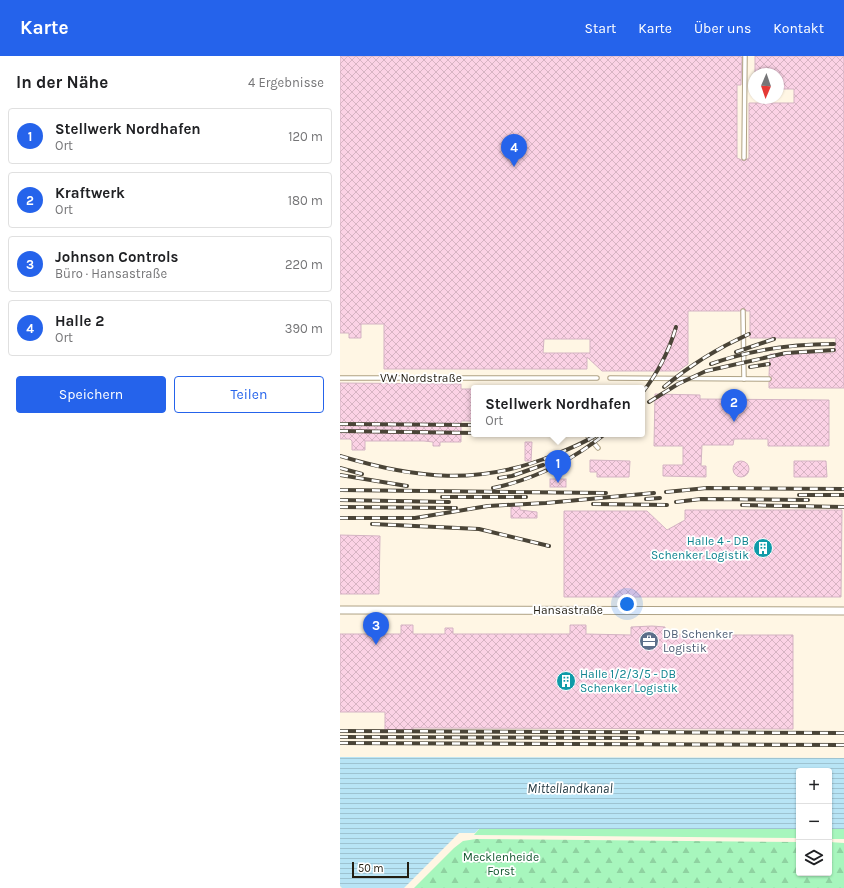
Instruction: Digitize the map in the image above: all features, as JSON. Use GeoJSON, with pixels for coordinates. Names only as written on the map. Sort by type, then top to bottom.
{"type":"FeatureCollection","features":[{"type":"Feature","properties":{"kind":"street","name":"Hansastraße"},"geometry":{"type":"LineString","coordinates":[[340,610],[844,611]]}},
{"type":"Feature","properties":{"kind":"lane"},"geometry":{"type":"LineString","coordinates":[[744,158],[745,56]]}},
{"type":"Feature","properties":{"kind":"lane"},"geometry":{"type":"LineString","coordinates":[[743,311],[744,379]]}},
{"type":"Feature","properties":{"kind":"lane","name":"VW Nordstraße"},"geometry":{"type":"LineString","coordinates":[[340,378],[597,378]]}},
{"type":"Feature","properties":{"kind":"lane"},"geometry":{"type":"LineString","coordinates":[[610,378],[769,379]]}},
{"type":"Feature","properties":{"kind":"lane"},"geometry":{"type":"LineString","coordinates":[[589,437],[598,448]]}},
{"type":"Feature","properties":{"kind":"green space"},"geometry":{"type":"Polygon","coordinates":[[[479,829],[796,829],[796,838],[474,835],[479,829]]]}},
{"type":"Feature","properties":{"kind":"green space"},"geometry":{"type":"Polygon","coordinates":[[[832,829],[844,829],[844,839],[832,839],[832,829]]]}},
{"type":"Feature","properties":{"kind":"green space","name":"Mecklenheide Forst"},"geometry":{"type":"Polygon","coordinates":[[[476,839],[796,842],[796,876],[832,876],[832,842],[844,843],[844,888],[414,888],[463,841],[476,839]]]}},
{"type":"Feature","properties":{"kind":"water","name":"Mittellandkanal"},"geometry":{"type":"Polygon","coordinates":[[[340,757],[844,758],[844,829],[832,829],[832,768],[796,768],[796,829],[479,829],[475,833],[459,833],[404,888],[342,888],[340,886],[340,757]]]}},
{"type":"Feature","properties":{"kind":"building"},"geometry":{"type":"Polygon","coordinates":[[[340,56],[742,57],[741,85],[737,85],[737,158],[744,161],[749,158],[749,104],[794,103],[794,89],[784,89],[784,68],[755,68],[755,56],[844,56],[844,388],[769,388],[769,382],[772,379],[769,376],[770,354],[833,353],[836,338],[750,338],[750,311],[746,311],[743,308],[740,311],[688,311],[688,364],[678,371],[602,371],[587,357],[587,369],[384,369],[384,324],[361,324],[361,338],[349,338],[349,333],[340,333],[340,56]],[[544,339],[543,353],[590,353],[590,339],[544,339]]]}},
{"type":"Feature","properties":{"kind":"building"},"geometry":{"type":"Polygon","coordinates":[[[340,383],[461,384],[461,389],[471,389],[471,421],[461,421],[461,442],[440,442],[440,446],[433,446],[433,442],[424,441],[365,441],[365,450],[352,450],[352,441],[350,439],[340,439],[340,383]]]}},
{"type":"Feature","properties":{"kind":"building"},"geometry":{"type":"Polygon","coordinates":[[[655,394],[700,395],[700,399],[829,400],[829,446],[768,446],[768,439],[734,439],[733,445],[702,445],[701,466],[706,466],[706,477],[663,476],[663,465],[683,465],[683,446],[654,446],[655,394]]]}},
{"type":"Feature","properties":{"kind":"building"},"geometry":{"type":"Polygon","coordinates":[[[525,442],[532,442],[531,461],[525,461],[525,442]]]}},
{"type":"Feature","properties":{"kind":"building"},"geometry":{"type":"Polygon","coordinates":[[[590,460],[630,461],[629,477],[597,477],[597,472],[590,472],[590,460]]]}},
{"type":"Feature","properties":{"kind":"building"},"geometry":{"type":"Polygon","coordinates":[[[741,461],[747,463],[749,469],[747,475],[741,477],[735,475],[733,469],[735,463],[741,461]]]}},
{"type":"Feature","properties":{"kind":"building"},"geometry":{"type":"Polygon","coordinates":[[[794,461],[826,461],[827,477],[794,477],[794,461]]]}},
{"type":"Feature","properties":{"kind":"building"},"geometry":{"type":"Polygon","coordinates":[[[550,479],[566,479],[566,487],[550,487],[550,479]]]}},
{"type":"Feature","properties":{"kind":"building"},"geometry":{"type":"Polygon","coordinates":[[[511,506],[520,507],[520,510],[537,512],[537,518],[511,518],[511,506]]]}},
{"type":"Feature","properties":{"kind":"building"},"geometry":{"type":"Polygon","coordinates":[[[685,510],[842,510],[841,597],[564,597],[564,511],[647,511],[667,530],[685,520],[685,510]]]}},
{"type":"Feature","properties":{"kind":"building"},"geometry":{"type":"Polygon","coordinates":[[[340,535],[380,536],[379,594],[340,594],[340,535]]]}},
{"type":"Feature","properties":{"kind":"building","name":"Halle 1/2/3/5 - DB Schenker Logistik"},"geometry":{"type":"Polygon","coordinates":[[[401,625],[413,625],[413,634],[445,634],[445,628],[453,628],[453,634],[570,634],[570,625],[586,625],[586,634],[631,635],[631,627],[652,626],[665,627],[665,635],[793,635],[793,729],[413,728],[413,731],[385,731],[385,712],[340,712],[340,634],[374,634],[374,628],[382,628],[382,634],[401,634],[401,625]]]}},
{"type":"Feature","properties":{"kind":"railway"},"geometry":{"type":"LineString","coordinates":[[645,389],[662,362],[676,327]]}},
{"type":"Feature","properties":{"kind":"railway"},"geometry":{"type":"LineString","coordinates":[[664,387],[684,371],[726,345],[749,334]]}},
{"type":"Feature","properties":{"kind":"railway"},"geometry":{"type":"LineString","coordinates":[[736,352],[774,339]]}},
{"type":"Feature","properties":{"kind":"railway"},"geometry":{"type":"LineString","coordinates":[[711,364],[741,355],[772,349],[803,345],[834,344]]}},
{"type":"Feature","properties":{"kind":"railway"},"geometry":{"type":"LineString","coordinates":[[649,402],[678,384],[706,371],[786,353],[834,350]]}},
{"type":"Feature","properties":{"kind":"railway"},"geometry":{"type":"LineString","coordinates":[[750,367],[769,364]]}},
{"type":"Feature","properties":{"kind":"railway"},"geometry":{"type":"LineString","coordinates":[[340,424],[471,425]]}},
{"type":"Feature","properties":{"kind":"railway"},"geometry":{"type":"LineString","coordinates":[[340,431],[471,433]]}},
{"type":"Feature","properties":{"kind":"railway"},"geometry":{"type":"LineString","coordinates":[[340,456],[368,464],[421,474],[447,476],[473,475],[526,465],[571,448],[592,437]]}},
{"type":"Feature","properties":{"kind":"railway"},"geometry":{"type":"LineString","coordinates":[[493,488],[524,480],[552,468],[579,453],[601,437]]}},
{"type":"Feature","properties":{"kind":"railway"},"geometry":{"type":"LineString","coordinates":[[499,478],[512,476],[543,465]]}},
{"type":"Feature","properties":{"kind":"railway"},"geometry":{"type":"LineString","coordinates":[[340,468],[362,474]]}},
{"type":"Feature","properties":{"kind":"railway"},"geometry":{"type":"LineString","coordinates":[[340,475],[407,486]]}},
{"type":"Feature","properties":{"kind":"railway"},"geometry":{"type":"LineString","coordinates":[[666,492],[707,488],[844,489]]}},
{"type":"Feature","properties":{"kind":"railway"},"geometry":{"type":"LineString","coordinates":[[340,490],[606,493]]}},
{"type":"Feature","properties":{"kind":"railway"},"geometry":{"type":"LineString","coordinates":[[340,518],[415,518],[488,506],[546,503],[654,493]]}},
{"type":"Feature","properties":{"kind":"railway"},"geometry":{"type":"LineString","coordinates":[[799,495],[844,495]]}},
{"type":"Feature","properties":{"kind":"railway"},"geometry":{"type":"LineString","coordinates":[[442,497],[526,497]]}},
{"type":"Feature","properties":{"kind":"railway"},"geometry":{"type":"LineString","coordinates":[[646,499],[660,498]]}},
{"type":"Feature","properties":{"kind":"railway"},"geometry":{"type":"LineString","coordinates":[[676,502],[701,499],[808,500]]}},
{"type":"Feature","properties":{"kind":"railway"},"geometry":{"type":"LineString","coordinates":[[340,500],[449,502]]}},
{"type":"Feature","properties":{"kind":"railway"},"geometry":{"type":"LineString","coordinates":[[593,504],[667,505]]}},
{"type":"Feature","properties":{"kind":"railway"},"geometry":{"type":"LineString","coordinates":[[742,505],[844,507]]}},
{"type":"Feature","properties":{"kind":"railway"},"geometry":{"type":"LineString","coordinates":[[340,507],[456,508]]}},
{"type":"Feature","properties":{"kind":"railway"},"geometry":{"type":"LineString","coordinates":[[372,524],[479,529],[549,546]]}},
{"type":"Feature","properties":{"kind":"railway"},"geometry":{"type":"LineString","coordinates":[[340,731],[844,733]]}},
{"type":"Feature","properties":{"kind":"railway"},"geometry":{"type":"LineString","coordinates":[[340,737],[638,738]]}},
{"type":"Feature","properties":{"kind":"railway"},"geometry":{"type":"LineString","coordinates":[[340,743],[844,745]]}},
{"type":"Feature","properties":{"kind":"place","name":"Halle 2"},"geometry":{"type":"Point","coordinates":[514,167]}},
{"type":"Feature","properties":{"kind":"place","name":"Kraftwerk"},"geometry":{"type":"Point","coordinates":[734,422]}},
{"type":"Feature","properties":{"kind":"place","name":"Stellwerk Nordhafen"},"geometry":{"type":"Point","coordinates":[558,483]}},
{"type":"Feature","properties":{"kind":"place","name":"Halle 4 - DB Schenker Logistik"},"geometry":{"type":"Point","coordinates":[763,548]}},
{"type":"Feature","properties":{"kind":"place","name":"DB Schenker Logistik"},"geometry":{"type":"Point","coordinates":[649,641]}},
{"type":"Feature","properties":{"kind":"place","name":"Johnson Controls"},"geometry":{"type":"Point","coordinates":[376,645]}},
{"type":"Feature","properties":{"kind":"place","name":"Halle 1/2/3/5 - DB Schenker Logistik"},"geometry":{"type":"Point","coordinates":[566,681]}}]}
